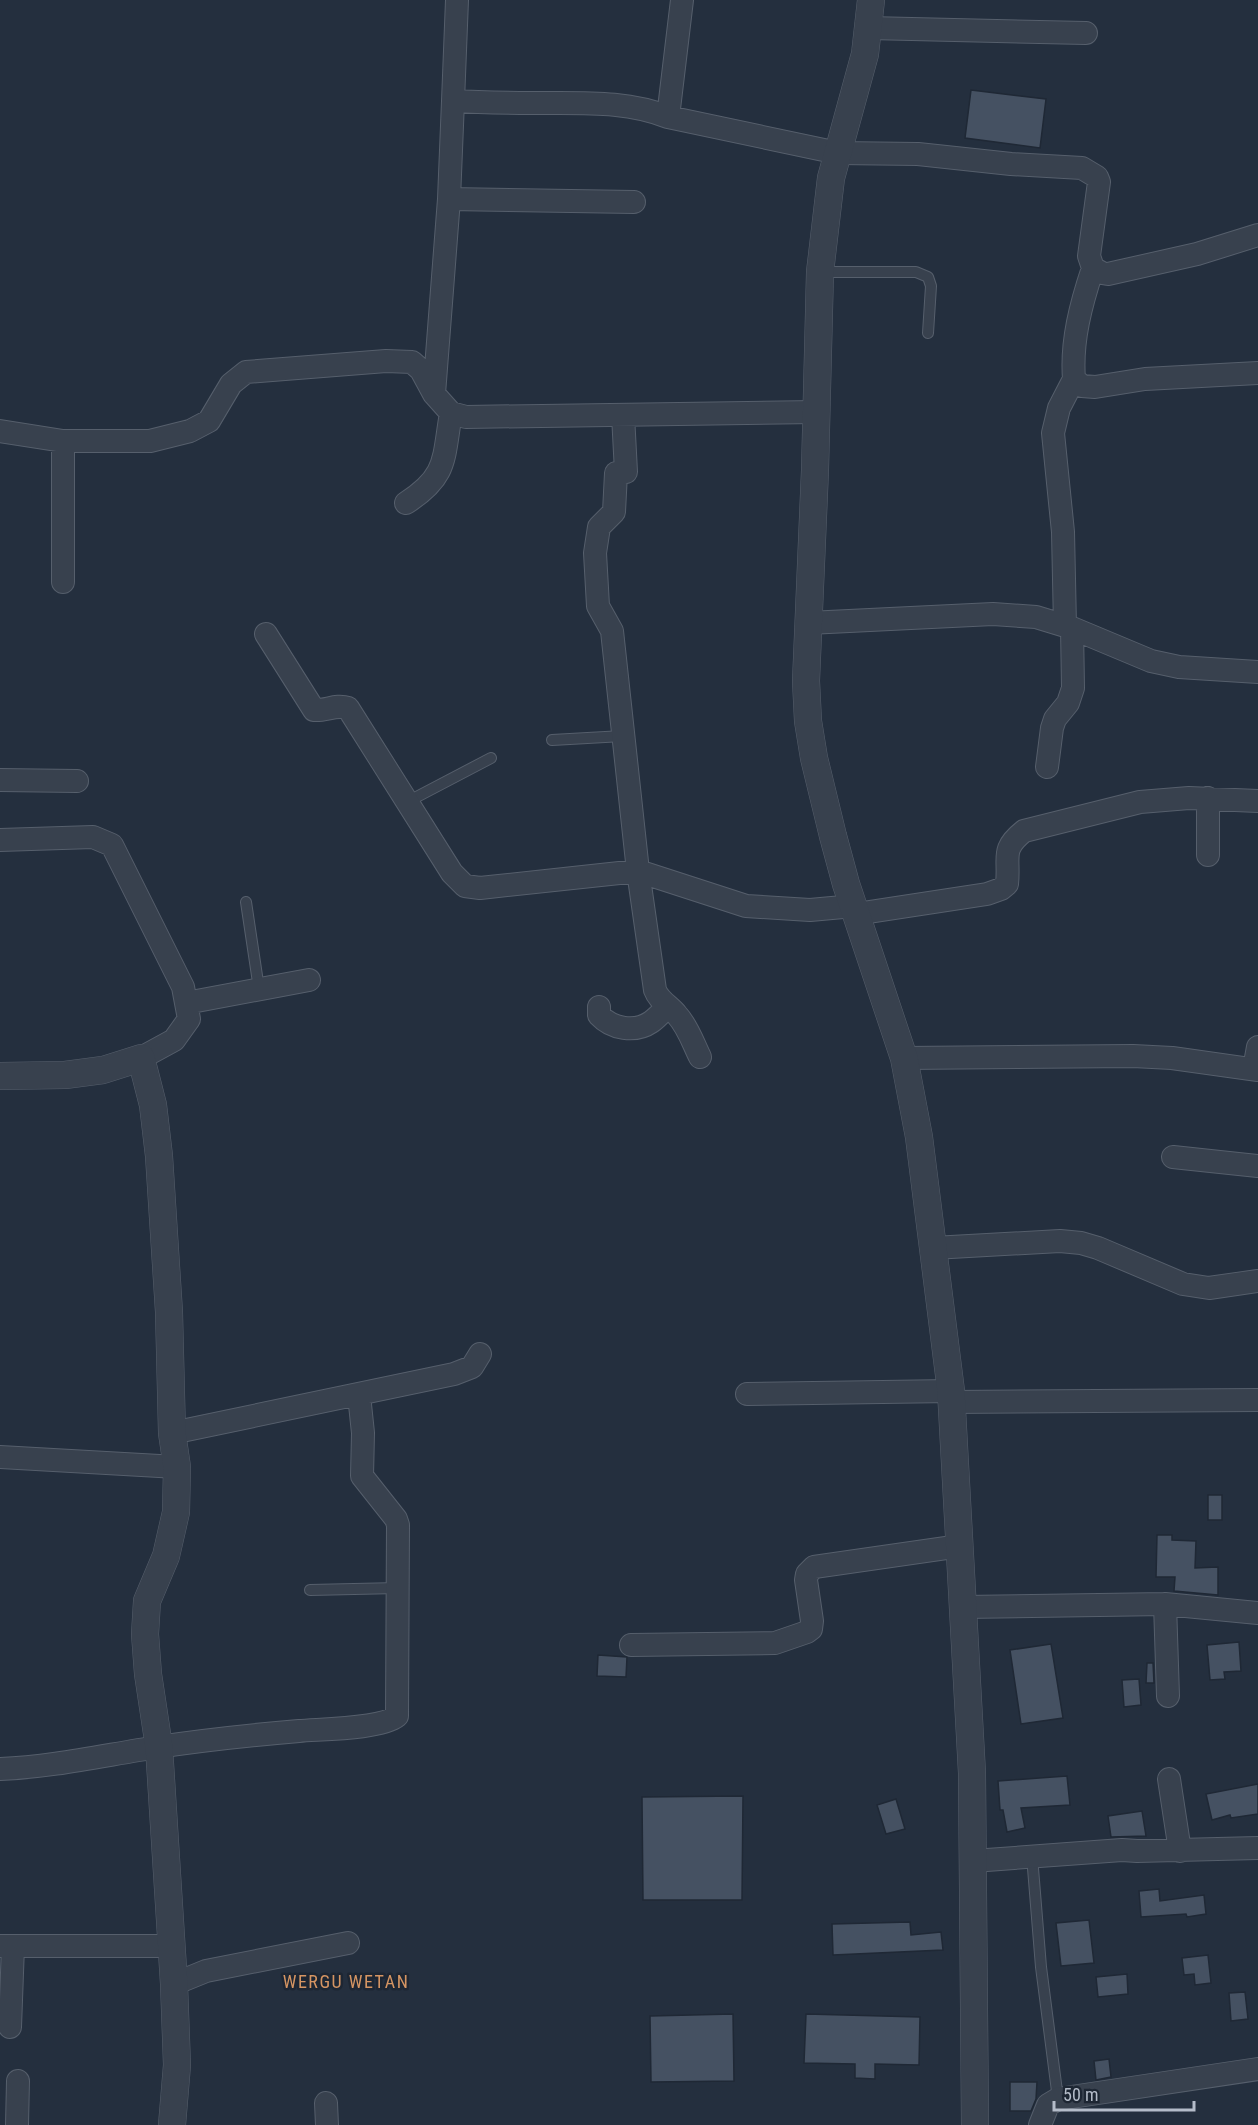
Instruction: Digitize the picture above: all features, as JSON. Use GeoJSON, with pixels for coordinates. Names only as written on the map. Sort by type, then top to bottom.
{"type":"FeatureCollection","features":[{"type":"Feature","properties":{"kind":"street"},"geometry":{"type":"LineString","coordinates":[[435,394],[449,199],[457,0]]}},
{"type":"Feature","properties":{"kind":"street"},"geometry":{"type":"LineString","coordinates":[[668,117],[682,0]]}},
{"type":"Feature","properties":{"kind":"street"},"geometry":{"type":"LineString","coordinates":[[872,0],[865,54],[831,178],[820,272],[806,681],[810,730],[823,796],[846,884],[904,1058],[919,1137],[952,1396],[972,1773],[975,2125]]}},
{"type":"Feature","properties":{"kind":"street"},"geometry":{"type":"LineString","coordinates":[[869,28],[1086,33]]}},
{"type":"Feature","properties":{"kind":"street"},"geometry":{"type":"LineString","coordinates":[[453,101],[607,105],[648,109],[668,117],[838,153],[918,154],[1088,170],[1097,177],[1099,182],[1089,256],[1094,268],[1108,274],[1197,254],[1258,235]]}},
{"type":"Feature","properties":{"kind":"street"},"geometry":{"type":"LineString","coordinates":[[449,199],[634,202]]}},
{"type":"Feature","properties":{"kind":"street"},"geometry":{"type":"LineString","coordinates":[[1047,767],[1055,718],[1068,704],[1073,688],[1063,532],[1053,433],[1059,408],[1074,379],[1077,328],[1083,298],[1094,268]]}},
{"type":"Feature","properties":{"kind":"street"},"geometry":{"type":"LineString","coordinates":[[0,431],[63,441],[150,441],[190,431],[209,421],[231,384],[246,372],[386,361],[412,362],[422,370],[435,394],[451,413],[466,417],[816,412]]}},
{"type":"Feature","properties":{"kind":"street"},"geometry":{"type":"LineString","coordinates":[[1074,379],[1083,386],[1095,387],[1145,379],[1258,373]]}},
{"type":"Feature","properties":{"kind":"street"},"geometry":{"type":"LineString","coordinates":[[406,503],[435,480],[441,468],[451,413]]}},
{"type":"Feature","properties":{"kind":"street"},"geometry":{"type":"LineString","coordinates":[[623,415],[626,472],[616,473],[614,512],[599,527],[595,553],[598,606],[612,631],[638,871],[655,990],[658,997],[682,1021],[700,1057]]}},
{"type":"Feature","properties":{"kind":"street"},"geometry":{"type":"LineString","coordinates":[[63,441],[63,582]]}},
{"type":"Feature","properties":{"kind":"street"},"geometry":{"type":"LineString","coordinates":[[808,623],[993,614],[1036,617],[1068,627],[1151,661],[1179,667],[1258,672]]}},
{"type":"Feature","properties":{"kind":"street"},"geometry":{"type":"LineString","coordinates":[[266,634],[315,710],[340,706],[348,708],[452,873],[465,886],[480,888],[638,871],[746,906],[855,910],[987,894],[1001,889],[1007,884],[1010,842],[1024,831],[1140,802],[1189,798],[1258,801]]}},
{"type":"Feature","properties":{"kind":"street"},"geometry":{"type":"LineString","coordinates":[[0,780],[78,781]]}},
{"type":"Feature","properties":{"kind":"street"},"geometry":{"type":"LineString","coordinates":[[1208,798],[1208,855]]}},
{"type":"Feature","properties":{"kind":"street"},"geometry":{"type":"LineString","coordinates":[[0,840],[93,837],[112,845],[183,987],[189,1019],[174,1040],[141,1058],[103,1070],[65,1075],[0,1076]]}},
{"type":"Feature","properties":{"kind":"street"},"geometry":{"type":"LineString","coordinates":[[186,1004],[309,980]]}},
{"type":"Feature","properties":{"kind":"street"},"geometry":{"type":"LineString","coordinates":[[599,1007],[599,1016],[605,1022],[630,1029],[652,1022],[668,1006]]}},
{"type":"Feature","properties":{"kind":"street"},"geometry":{"type":"LineString","coordinates":[[904,1058],[1133,1056],[1172,1058],[1256,1070],[1258,1047]]}},
{"type":"Feature","properties":{"kind":"street"},"geometry":{"type":"LineString","coordinates":[[141,1058],[153,1105],[159,1156],[169,1312],[172,1433],[177,1467],[176,1512],[166,1556],[147,1601],[145,1634],[148,1674],[159,1747],[174,1984],[177,2065],[172,2125]]}},
{"type":"Feature","properties":{"kind":"street"},"geometry":{"type":"LineString","coordinates":[[1173,1157],[1258,1166]]}},
{"type":"Feature","properties":{"kind":"street"},"geometry":{"type":"LineString","coordinates":[[933,1248],[1060,1241],[1081,1243],[1183,1284],[1209,1288],[1258,1281]]}},
{"type":"Feature","properties":{"kind":"street"},"geometry":{"type":"LineString","coordinates":[[172,1433],[465,1371],[477,1362],[480,1354]]}},
{"type":"Feature","properties":{"kind":"street"},"geometry":{"type":"LineString","coordinates":[[0,1769],[34,1768],[159,1747],[253,1735],[363,1726],[393,1719],[398,1712],[398,1530],[396,1519],[362,1476],[363,1433],[359,1395]]}},
{"type":"Feature","properties":{"kind":"street"},"geometry":{"type":"LineString","coordinates":[[747,1395],[1258,1400]]}},
{"type":"Feature","properties":{"kind":"street"},"geometry":{"type":"LineString","coordinates":[[0,1457],[177,1467]]}},
{"type":"Feature","properties":{"kind":"street"},"geometry":{"type":"LineString","coordinates":[[631,1645],[775,1643],[799,1635],[813,1625],[807,1574],[814,1567],[960,1546]]}},
{"type":"Feature","properties":{"kind":"street"},"geometry":{"type":"LineString","coordinates":[[963,1607],[1165,1604],[1258,1612]]}},
{"type":"Feature","properties":{"kind":"street"},"geometry":{"type":"LineString","coordinates":[[1165,1604],[1168,1696]]}},
{"type":"Feature","properties":{"kind":"street"},"geometry":{"type":"LineString","coordinates":[[1169,1779],[1180,1851]]}},
{"type":"Feature","properties":{"kind":"street"},"geometry":{"type":"LineString","coordinates":[[973,1861],[1122,1850],[1180,1851],[1258,1848]]}},
{"type":"Feature","properties":{"kind":"street"},"geometry":{"type":"LineString","coordinates":[[174,1984],[206,1971],[348,1943]]}},
{"type":"Feature","properties":{"kind":"street"},"geometry":{"type":"LineString","coordinates":[[10,2027],[6,1946],[171,1946]]}},
{"type":"Feature","properties":{"kind":"street"},"geometry":{"type":"LineString","coordinates":[[1040,2125],[1048,2105],[1058,2099],[1258,2069]]}},
{"type":"Feature","properties":{"kind":"street"},"geometry":{"type":"LineString","coordinates":[[17,2125],[18,2081]]}},
{"type":"Feature","properties":{"kind":"lane"},"geometry":{"type":"LineString","coordinates":[[820,272],[916,272],[923,274],[931,281],[928,333]]}},
{"type":"Feature","properties":{"kind":"lane"},"geometry":{"type":"LineString","coordinates":[[552,740],[623,736]]}},
{"type":"Feature","properties":{"kind":"lane"},"geometry":{"type":"LineString","coordinates":[[407,802],[491,758]]}},
{"type":"Feature","properties":{"kind":"lane"},"geometry":{"type":"LineString","coordinates":[[246,902],[259,989]]}},
{"type":"Feature","properties":{"kind":"lane"},"geometry":{"type":"LineString","coordinates":[[310,1590],[398,1588]]}},
{"type":"Feature","properties":{"kind":"lane"},"geometry":{"type":"LineString","coordinates":[[1032,1855],[1041,1967],[1058,2099]]}},
{"type":"Feature","properties":{"kind":"building"},"geometry":{"type":"Polygon","coordinates":[[[971,90],[1046,99],[1040,148],[965,138],[971,90]]]}},
{"type":"Feature","properties":{"kind":"building"},"geometry":{"type":"Polygon","coordinates":[[[1208,1495],[1222,1495],[1222,1520],[1208,1520],[1208,1495]]]}},
{"type":"Feature","properties":{"kind":"building"},"geometry":{"type":"Polygon","coordinates":[[[1157,1535],[1172,1535],[1172,1540],[1196,1541],[1195,1568],[1218,1567],[1218,1595],[1174,1591],[1175,1577],[1156,1577],[1157,1535]]]}},
{"type":"Feature","properties":{"kind":"building"},"geometry":{"type":"Polygon","coordinates":[[[1239,1642],[1241,1671],[1224,1672],[1225,1679],[1210,1680],[1207,1645],[1239,1642]]]}},
{"type":"Feature","properties":{"kind":"building"},"geometry":{"type":"Polygon","coordinates":[[[1051,1644],[1063,1718],[1021,1724],[1010,1650],[1051,1644]]]}},
{"type":"Feature","properties":{"kind":"building"},"geometry":{"type":"Polygon","coordinates":[[[598,1655],[627,1657],[626,1677],[597,1676],[598,1655]]]}},
{"type":"Feature","properties":{"kind":"building"},"geometry":{"type":"Polygon","coordinates":[[[1147,1663],[1153,1663],[1154,1683],[1146,1683],[1147,1663]]]}},
{"type":"Feature","properties":{"kind":"building"},"geometry":{"type":"Polygon","coordinates":[[[1139,1679],[1141,1705],[1124,1707],[1122,1680],[1139,1679]]]}},
{"type":"Feature","properties":{"kind":"building"},"geometry":{"type":"Polygon","coordinates":[[[1067,1776],[1070,1805],[1021,1808],[1025,1828],[1007,1832],[1003,1810],[1000,1810],[998,1781],[1067,1776]]]}},
{"type":"Feature","properties":{"kind":"building"},"geometry":{"type":"Polygon","coordinates":[[[1258,1784],[1258,1814],[1231,1818],[1230,1815],[1212,1820],[1206,1794],[1258,1784]]]}},
{"type":"Feature","properties":{"kind":"building"},"geometry":{"type":"Polygon","coordinates":[[[743,1796],[742,1900],[643,1900],[642,1797],[743,1796]]]}},
{"type":"Feature","properties":{"kind":"building"},"geometry":{"type":"Polygon","coordinates":[[[896,1799],[905,1829],[886,1834],[877,1805],[896,1799]]]}},
{"type":"Feature","properties":{"kind":"building"},"geometry":{"type":"Polygon","coordinates":[[[1142,1811],[1146,1836],[1111,1837],[1108,1816],[1142,1811]]]}},
{"type":"Feature","properties":{"kind":"building"},"geometry":{"type":"Polygon","coordinates":[[[1159,1889],[1160,1901],[1204,1895],[1206,1914],[1187,1917],[1186,1914],[1141,1917],[1139,1891],[1159,1889]]]}},
{"type":"Feature","properties":{"kind":"building"},"geometry":{"type":"Polygon","coordinates":[[[1089,1920],[1094,1963],[1061,1966],[1056,1923],[1089,1920]]]}},
{"type":"Feature","properties":{"kind":"building"},"geometry":{"type":"Polygon","coordinates":[[[910,1922],[911,1935],[941,1932],[943,1950],[833,1955],[832,1924],[910,1922]]]}},
{"type":"Feature","properties":{"kind":"building"},"geometry":{"type":"Polygon","coordinates":[[[1208,1955],[1211,1983],[1195,1985],[1194,1974],[1184,1975],[1182,1958],[1208,1955]]]}},
{"type":"Feature","properties":{"kind":"building"},"geometry":{"type":"Polygon","coordinates":[[[1127,1974],[1128,1994],[1098,1997],[1096,1977],[1127,1974]]]}},
{"type":"Feature","properties":{"kind":"building"},"geometry":{"type":"Polygon","coordinates":[[[1245,1992],[1248,2019],[1231,2021],[1229,1993],[1245,1992]]]}},
{"type":"Feature","properties":{"kind":"building"},"geometry":{"type":"Polygon","coordinates":[[[733,2014],[734,2081],[651,2082],[650,2016],[733,2014]]]}},
{"type":"Feature","properties":{"kind":"building"},"geometry":{"type":"Polygon","coordinates":[[[806,2014],[920,2017],[919,2065],[875,2064],[875,2079],[855,2078],[855,2064],[804,2063],[806,2014]]]}},
{"type":"Feature","properties":{"kind":"building"},"geometry":{"type":"Polygon","coordinates":[[[1109,2059],[1111,2077],[1096,2080],[1094,2061],[1109,2059]]]}},
{"type":"Feature","properties":{"kind":"building"},"geometry":{"type":"Polygon","coordinates":[[[1010,2082],[1037,2082],[1036,2099],[1031,2111],[1010,2111],[1010,2082]]]}},
{"type":"Feature","properties":{"kind":"district","name":"WERGU WETAN"},"geometry":{"type":"Point","coordinates":[346,1981]}}]}
